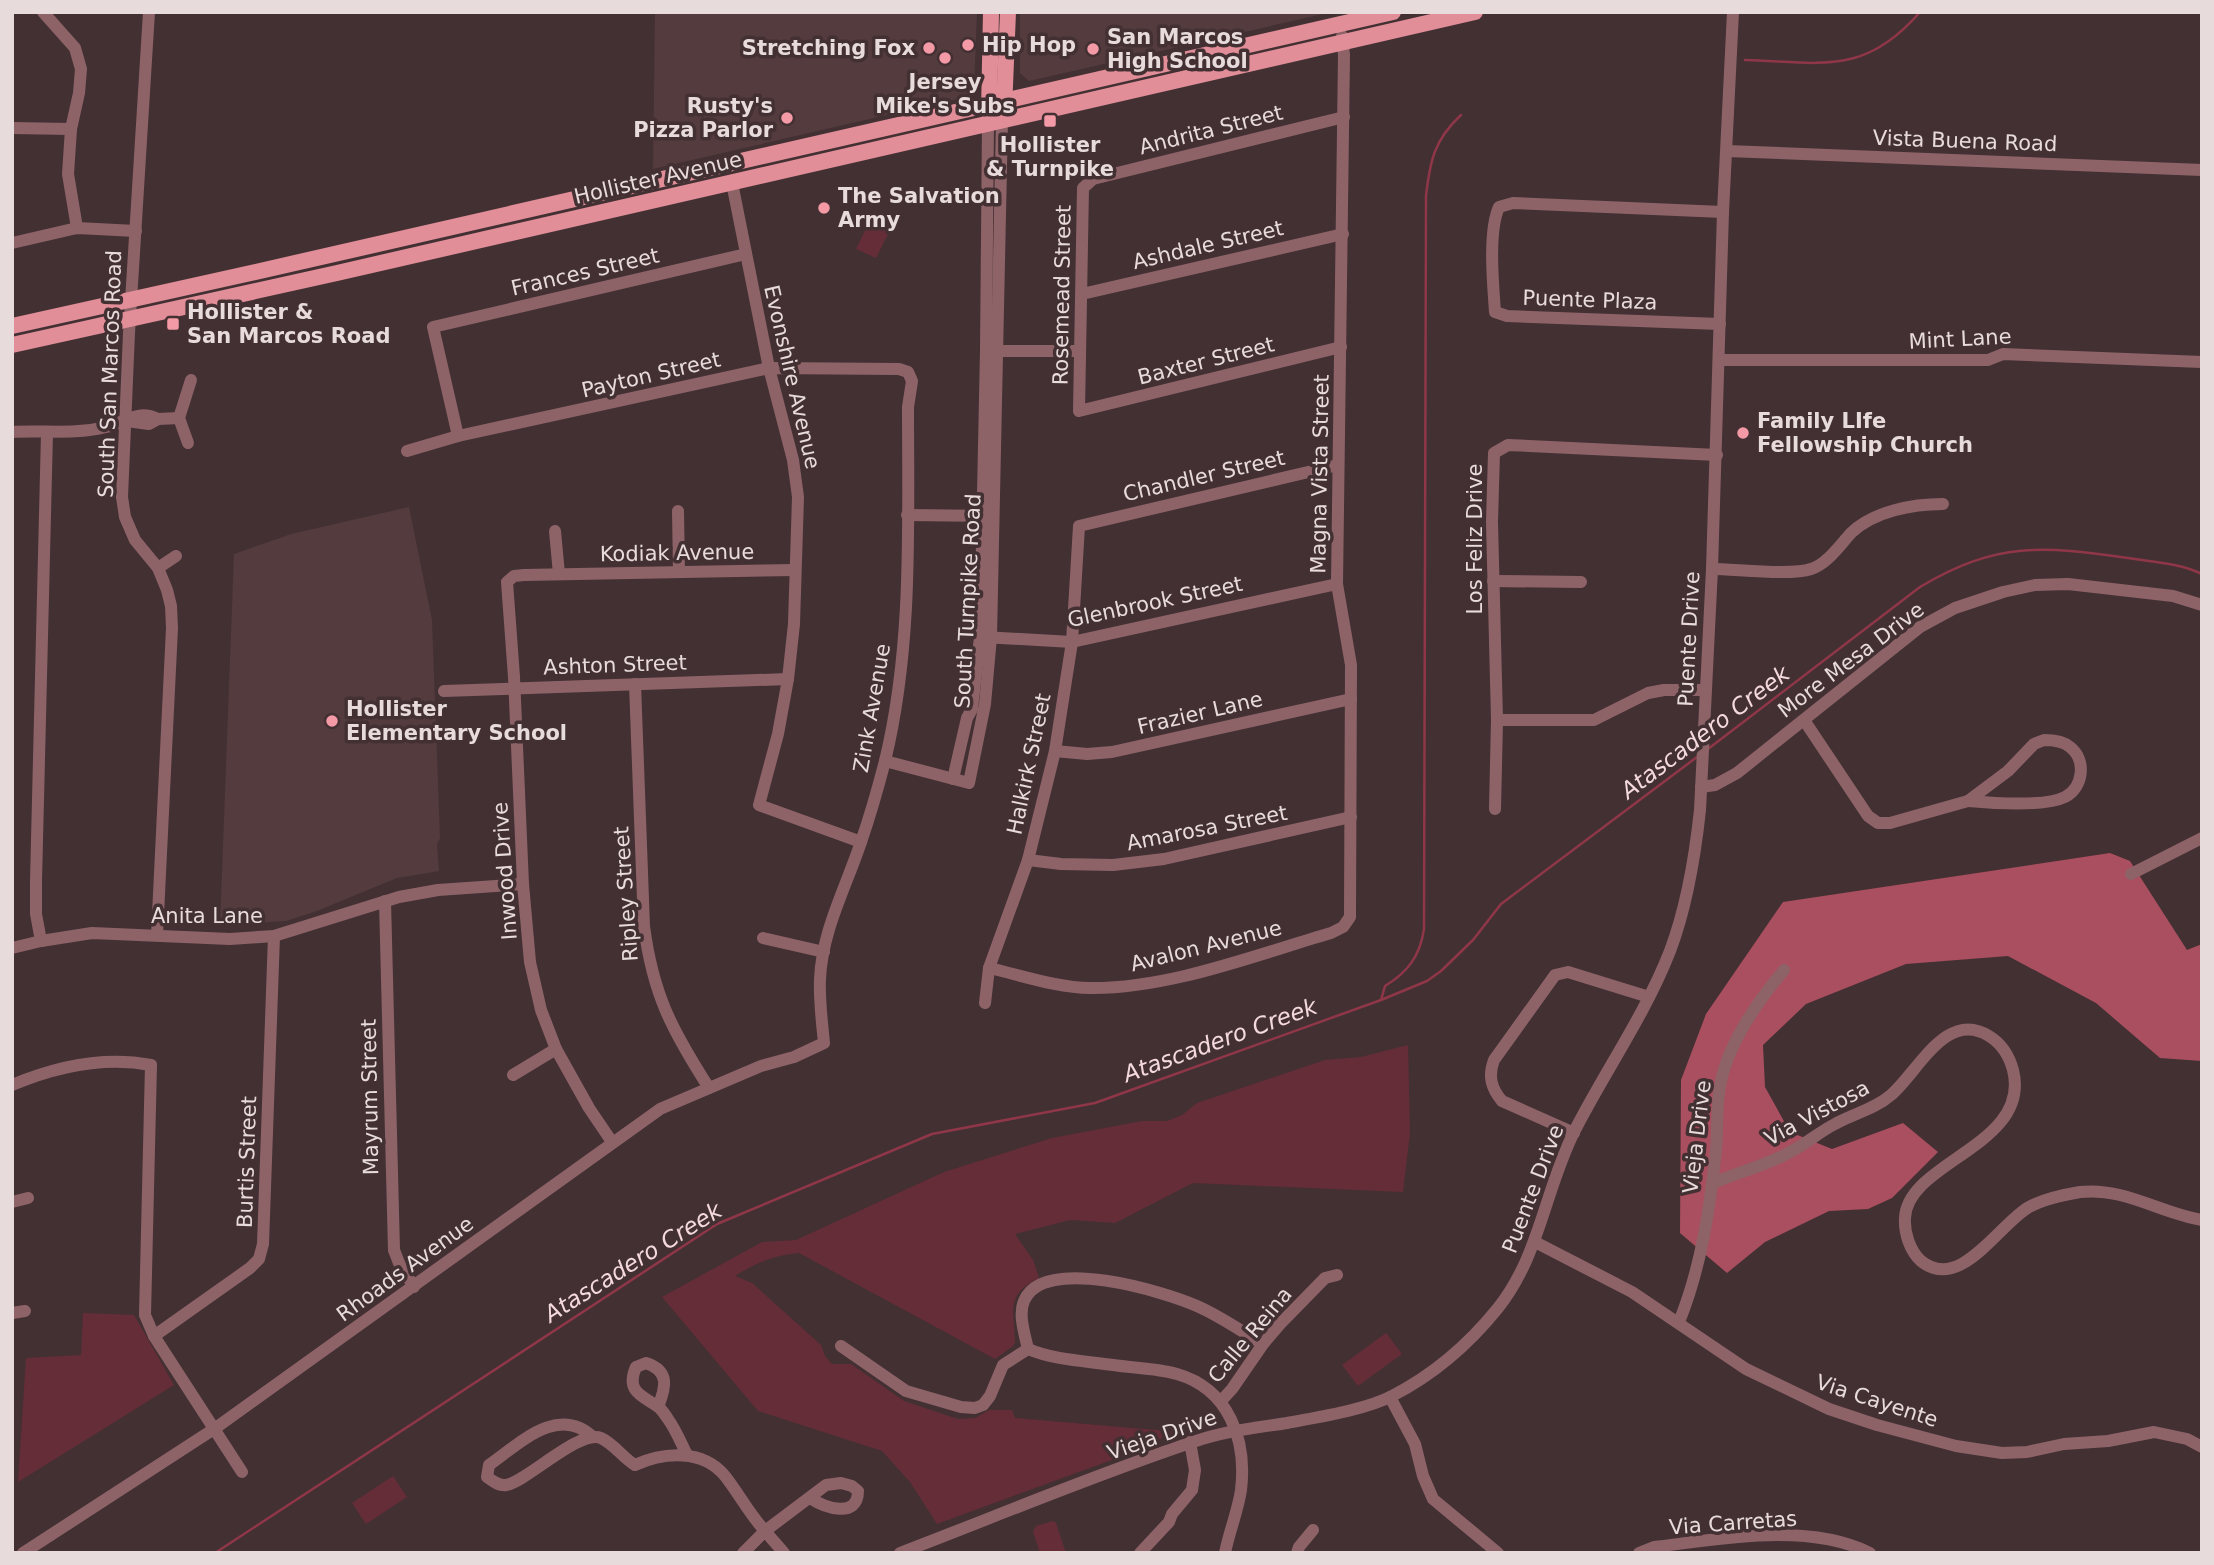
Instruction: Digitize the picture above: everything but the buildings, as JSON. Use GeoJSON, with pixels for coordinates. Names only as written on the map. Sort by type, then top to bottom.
{"type":"FeatureCollection","features":[{"type":"Feature","properties":{"kind":"main road","name":"South Turnpike Road"},"geometry":{"type":"LineString","coordinates":[[991,12],[998,102]]}},
{"type":"Feature","properties":{"kind":"main road","name":"South Turnpike Road"},"geometry":{"type":"LineString","coordinates":[[995,121],[1009,12]]}},
{"type":"Feature","properties":{"kind":"main road","name":"Hollister Avenue"},"geometry":{"type":"LineString","coordinates":[[12,326],[1394,12]]}},
{"type":"Feature","properties":{"kind":"main road","name":"Hollister Avenue"},"geometry":{"type":"LineString","coordinates":[[12,345],[1475,12]]}},
{"type":"Feature","properties":{"kind":"street"},"geometry":{"type":"LineString","coordinates":[[43,12],[75,48],[81,69],[71,130],[68,174],[77,228]]}},
{"type":"Feature","properties":{"kind":"street","name":"South San Marcos Road"},"geometry":{"type":"LineString","coordinates":[[149,12],[122,497],[125,517],[135,540],[158,568],[171,606],[157,935]]}},
{"type":"Feature","properties":{"kind":"street","name":"Puente Drive"},"geometry":{"type":"LineString","coordinates":[[1439,1367],[1472,1338],[1517,1281],[1535,1242],[1560,1164],[1574,1133],[1649,997],[1671,949],[1690,878],[1696,845],[1704,744],[1733,12]]}},
{"type":"Feature","properties":{"kind":"street","name":"Magna Vista Street"},"geometry":{"type":"LineString","coordinates":[[1339,24],[1343,41],[1344,117],[1337,584],[1351,665],[1351,901],[1350,917],[1346,923]]}},
{"type":"Feature","properties":{"kind":"street","name":"Andrita Street"},"geometry":{"type":"LineString","coordinates":[[1088,182],[1344,117]]}},
{"type":"Feature","properties":{"kind":"street","name":"South Turnpike Road"},"geometry":{"type":"LineString","coordinates":[[885,761],[970,783],[985,704],[995,121]]}},
{"type":"Feature","properties":{"kind":"street"},"geometry":{"type":"LineString","coordinates":[[12,128],[71,130]]}},
{"type":"Feature","properties":{"kind":"street","name":"Vista Buena Road"},"geometry":{"type":"LineString","coordinates":[[1727,151],[2202,170]]}},
{"type":"Feature","properties":{"kind":"street","name":"Rosemead Street"},"geometry":{"type":"LineString","coordinates":[[1079,411],[1083,188],[1088,182]]}},
{"type":"Feature","properties":{"kind":"street","name":"Evonshire Avenue"},"geometry":{"type":"LineString","coordinates":[[732,183],[769,368],[793,460],[798,497],[794,624],[788,679],[778,734],[756,807],[861,842]]}},
{"type":"Feature","properties":{"kind":"street","name":"Puente Plaza"},"geometry":{"type":"LineString","coordinates":[[1720,324],[1492,315],[1493,277],[1497,205],[1513,202],[1723,212]]}},
{"type":"Feature","properties":{"kind":"street"},"geometry":{"type":"LineString","coordinates":[[12,243],[77,228],[136,231]]}},
{"type":"Feature","properties":{"kind":"street","name":"Ashdale Street"},"geometry":{"type":"LineString","coordinates":[[1082,295],[1343,234]]}},
{"type":"Feature","properties":{"kind":"street","name":"Frances Street"},"geometry":{"type":"LineString","coordinates":[[458,436],[433,327],[746,254]]}},
{"type":"Feature","properties":{"kind":"street","name":"Baxter Street"},"geometry":{"type":"LineString","coordinates":[[1079,411],[1341,347]]}},
{"type":"Feature","properties":{"kind":"street"},"geometry":{"type":"LineString","coordinates":[[992,351],[1080,351]]}},
{"type":"Feature","properties":{"kind":"street","name":"Mint Lane"},"geometry":{"type":"LineString","coordinates":[[1720,360],[1988,360],[2003,354],[2202,362]]}},
{"type":"Feature","properties":{"kind":"street","name":"Payton Street"},"geometry":{"type":"LineString","coordinates":[[407,451],[458,436],[769,368],[899,369],[908,372]]}},
{"type":"Feature","properties":{"kind":"street","name":"Zink Avenue"},"geometry":{"type":"LineString","coordinates":[[824,1043],[820,979],[824,952],[834,913],[861,842],[885,761],[903,658],[906,620],[908,407],[912,381],[908,372]]}},
{"type":"Feature","properties":{"kind":"street"},"geometry":{"type":"LineString","coordinates":[[188,443],[179,418],[191,380]]}},
{"type":"Feature","properties":{"kind":"street"},"geometry":{"type":"LineString","coordinates":[[12,432],[78,432],[127,421],[149,424],[158,419],[179,418]]}},
{"type":"Feature","properties":{"kind":"street"},"geometry":{"type":"LineString","coordinates":[[41,941],[36,914],[36,881],[47,433]]}},
{"type":"Feature","properties":{"kind":"street","name":"Los Feliz Drive"},"geometry":{"type":"LineString","coordinates":[[1495,809],[1497,720],[1492,462],[1496,444],[1717,455]]}},
{"type":"Feature","properties":{"kind":"street","name":"Chandler Street"},"geometry":{"type":"LineString","coordinates":[[1079,526],[1338,465]]}},
{"type":"Feature","properties":{"kind":"street"},"geometry":{"type":"LineString","coordinates":[[1712,569],[1811,569],[1822,563],[1855,530],[1883,514],[1920,504],[1943,504]]}},
{"type":"Feature","properties":{"kind":"street"},"geometry":{"type":"LineString","coordinates":[[678,511],[679,572]]}},
{"type":"Feature","properties":{"kind":"street"},"geometry":{"type":"LineString","coordinates":[[907,515],[989,516]]}},
{"type":"Feature","properties":{"kind":"street","name":"Halkirk Street"},"geometry":{"type":"LineString","coordinates":[[985,1003],[989,968],[1028,860],[1055,751],[1072,642],[1079,526]]}},
{"type":"Feature","properties":{"kind":"street"},"geometry":{"type":"LineString","coordinates":[[555,531],[559,574]]}},
{"type":"Feature","properties":{"kind":"street"},"geometry":{"type":"LineString","coordinates":[[158,568],[176,556]]}},
{"type":"Feature","properties":{"kind":"street","name":"Kodiak Avenue"},"geometry":{"type":"LineString","coordinates":[[508,580],[524,575],[795,570]]}},
{"type":"Feature","properties":{"kind":"street"},"geometry":{"type":"LineString","coordinates":[[495,575],[508,580]]}},
{"type":"Feature","properties":{"kind":"street","name":"Inwood Drive"},"geometry":{"type":"LineString","coordinates":[[508,580],[506,594],[515,688],[523,884],[530,962],[541,1010],[556,1049],[589,1108],[612,1142]]}},
{"type":"Feature","properties":{"kind":"street"},"geometry":{"type":"LineString","coordinates":[[1493,581],[1581,582]]}},
{"type":"Feature","properties":{"kind":"street","name":"Glenbrook Street"},"geometry":{"type":"LineString","coordinates":[[985,637],[1072,642],[1337,584]]}},
{"type":"Feature","properties":{"kind":"street","name":"More Mesa Drive"},"geometry":{"type":"LineString","coordinates":[[1701,788],[1715,785],[1737,773],[1920,627],[1955,608],[2003,592],[2035,585],[2068,584],[2174,596],[2202,605]]}},
{"type":"Feature","properties":{"kind":"street","name":"Ashton Street"},"geometry":{"type":"LineString","coordinates":[[444,691],[788,679]]}},
{"type":"Feature","properties":{"kind":"street","name":"Ripley Street"},"geometry":{"type":"LineString","coordinates":[[635,684],[647,951],[662,1006],[676,1036],[709,1087]]}},
{"type":"Feature","properties":{"kind":"street"},"geometry":{"type":"LineString","coordinates":[[1497,720],[1594,720],[1648,693],[1664,690],[1705,690]]}},
{"type":"Feature","properties":{"kind":"street","name":"Frazier Lane"},"geometry":{"type":"LineString","coordinates":[[1055,751],[1087,754],[1112,752],[1351,699]]}},
{"type":"Feature","properties":{"kind":"street"},"geometry":{"type":"LineString","coordinates":[[1804,720],[1868,816],[1878,823],[1890,823],[1968,801],[2056,801],[2077,788],[2081,767],[2079,759],[2070,746],[2057,740],[2044,740],[2034,744],[2008,771],[1968,801]]}},
{"type":"Feature","properties":{"kind":"street","name":"Amarosa Street"},"geometry":{"type":"LineString","coordinates":[[1028,860],[1113,865],[1152,860],[1351,817]]}},
{"type":"Feature","properties":{"kind":"street"},"geometry":{"type":"LineString","coordinates":[[2131,874],[2202,838]]}},
{"type":"Feature","properties":{"kind":"street","name":"Anita Lane"},"geometry":{"type":"LineString","coordinates":[[12,948],[92,933],[230,939],[274,936],[385,901],[438,890],[523,884]]}},
{"type":"Feature","properties":{"kind":"street","name":"Mayrum Street"},"geometry":{"type":"LineString","coordinates":[[385,901],[394,1250],[414,1287]]}},
{"type":"Feature","properties":{"kind":"street","name":"Avalon Avenue"},"geometry":{"type":"LineString","coordinates":[[989,968],[1087,988],[1121,987],[1191,974],[1331,933],[1346,923]]}},
{"type":"Feature","properties":{"kind":"street","name":"Burtis Street"},"geometry":{"type":"LineString","coordinates":[[154,1336],[259,1259],[265,1230],[274,936]]}},
{"type":"Feature","properties":{"kind":"street"},"geometry":{"type":"LineString","coordinates":[[763,938],[824,952]]}},
{"type":"Feature","properties":{"kind":"street","name":"Vieja Drive"},"geometry":{"type":"LineString","coordinates":[[1679,1322],[1695,1275],[1712,1184],[1721,1081],[1729,1056],[1765,993],[1784,970]]}},
{"type":"Feature","properties":{"kind":"street"},"geometry":{"type":"LineString","coordinates":[[1574,1133],[1502,1101],[1495,1093],[1490,1080],[1494,1059],[1555,975],[1560,972],[1568,972],[1649,997]]}},
{"type":"Feature","properties":{"kind":"street","name":"Via Vistosa"},"geometry":{"type":"LineString","coordinates":[[1712,1184],[1790,1153],[1834,1124],[1881,1102],[1891,1095],[1939,1042],[1951,1033],[1964,1029],[1977,1030],[1997,1042],[2005,1051],[2015,1079],[2015,1091],[2007,1111],[1976,1146],[1914,1191],[1907,1205],[1907,1236],[1913,1251],[1923,1262],[1948,1269],[1961,1266],[2023,1212],[2043,1201],[2078,1193],[2096,1191],[2123,1195],[2188,1218],[2202,1220]]}},
{"type":"Feature","properties":{"kind":"street","name":"Rhoads Avenue"},"geometry":{"type":"LineString","coordinates":[[23,1553],[214,1429],[660,1109],[761,1066],[794,1058],[824,1043]]}},
{"type":"Feature","properties":{"kind":"street"},"geometry":{"type":"LineString","coordinates":[[513,1076],[556,1049]]}},
{"type":"Feature","properties":{"kind":"street"},"geometry":{"type":"LineString","coordinates":[[12,1086],[57,1068],[84,1064],[151,1065],[144,1305],[147,1324],[242,1472]]}},
{"type":"Feature","properties":{"kind":"street"},"geometry":{"type":"LineString","coordinates":[[12,1202],[28,1198]]}},
{"type":"Feature","properties":{"kind":"street","name":"Via Cayente"},"geometry":{"type":"LineString","coordinates":[[1535,1242],[1632,1292],[1746,1369],[1829,1409],[1877,1425],[1956,1446],[2002,1453],[2027,1452],[2064,1444],[2108,1441],[2154,1433],[2187,1439],[2202,1447]]}},
{"type":"Feature","properties":{"kind":"street","name":"Calle Reina"},"geometry":{"type":"LineString","coordinates":[[1225,1553],[1240,1493],[1243,1468],[1236,1430],[1221,1401],[1232,1390],[1263,1344],[1325,1278],[1337,1275]]}},
{"type":"Feature","properties":{"kind":"street"},"geometry":{"type":"LineString","coordinates":[[1028,1349],[1022,1313],[1024,1300],[1037,1287],[1052,1281],[1078,1277],[1137,1286],[1171,1295],[1200,1307],[1263,1344]]}},
{"type":"Feature","properties":{"kind":"street"},"geometry":{"type":"LineString","coordinates":[[841,1346],[906,1391],[961,1408],[983,1405],[990,1396],[1003,1365],[1028,1349]]}},
{"type":"Feature","properties":{"kind":"street"},"geometry":{"type":"LineString","coordinates":[[1028,1349],[1040,1354],[1085,1362],[1174,1373],[1190,1379],[1221,1401]]}},
{"type":"Feature","properties":{"kind":"street","name":"Vieja Drive"},"geometry":{"type":"LineString","coordinates":[[900,1553],[1190,1442],[1236,1430],[1335,1414],[1390,1397],[1439,1367]]}},
{"type":"Feature","properties":{"kind":"street"},"geometry":{"type":"LineString","coordinates":[[1390,1397],[1415,1444],[1423,1476],[1433,1499],[1498,1553]]}},
{"type":"Feature","properties":{"kind":"street"},"geometry":{"type":"LineString","coordinates":[[658,1407],[672,1424],[687,1455]]}},
{"type":"Feature","properties":{"kind":"street"},"geometry":{"type":"LineString","coordinates":[[593,1437],[584,1429],[566,1423],[553,1424],[534,1433],[489,1465],[487,1477],[496,1484],[508,1486],[563,1451],[593,1437],[602,1438],[635,1465],[667,1455],[687,1455],[705,1461],[724,1474],[784,1553]]}},
{"type":"Feature","properties":{"kind":"street"},"geometry":{"type":"LineString","coordinates":[[1140,1553],[1169,1522],[1172,1514],[1192,1490],[1195,1470],[1190,1442]]}},
{"type":"Feature","properties":{"kind":"street"},"geometry":{"type":"LineString","coordinates":[[743,1553],[765,1531],[804,1501]]}},
{"type":"Feature","properties":{"kind":"street"},"geometry":{"type":"LineString","coordinates":[[1297,1553],[1313,1530]]}},
{"type":"Feature","properties":{"kind":"street","name":"Via Carretas"},"geometry":{"type":"LineString","coordinates":[[1639,1553],[1654,1548],[1764,1536],[1796,1536],[1840,1542],[1870,1553]]}},
{"type":"Feature","properties":{"kind":"shaded area"},"geometry":{"type":"Polygon","coordinates":[[[655,12],[977,12],[974,89],[970,95],[961,98],[653,169],[655,12]]]}},
{"type":"Feature","properties":{"kind":"shaded area","name":"San Marcos High School"},"geometry":{"type":"Polygon","coordinates":[[[1020,12],[1332,12],[1029,81],[1020,73],[1020,12]]]}},
{"type":"Feature","properties":{"kind":"shaded area"},"geometry":{"type":"Polygon","coordinates":[[[871,218],[891,228],[876,258],[856,249],[871,218]]]}},
{"type":"Feature","properties":{"kind":"shaded area","name":"Hollister Elementary School"},"geometry":{"type":"Polygon","coordinates":[[[409,507],[432,620],[439,871],[397,878],[286,921],[220,925],[234,554],[291,534],[409,507]]]}},
{"type":"Feature","properties":{"kind":"shaded area"},"geometry":{"type":"Polygon","coordinates":[[[2110,853],[2130,861],[2187,950],[2202,944],[2202,1061],[2160,1058],[2096,1003],[2008,956],[1906,964],[1806,1004],[1763,1045],[1765,1087],[1790,1132],[1832,1149],[1903,1123],[1938,1152],[1892,1198],[1868,1209],[1829,1211],[1765,1242],[1727,1273],[1680,1233],[1681,1080],[1706,1014],[1783,902],[2110,853]]]}},
{"type":"Feature","properties":{"kind":"shaded area"},"geometry":{"type":"Polygon","coordinates":[[[1408,1045],[1410,1133],[1403,1192],[1193,1183],[1115,1223],[1070,1220],[1015,1234],[1033,1260],[1039,1278],[1028,1284],[1016,1297],[1013,1312],[1015,1342],[995,1359],[799,1253],[765,1260],[735,1276],[752,1283],[821,1345],[832,1364],[851,1364],[904,1401],[958,1419],[975,1418],[989,1410],[1012,1410],[1015,1418],[1179,1432],[1152,1442],[1150,1446],[937,1524],[910,1482],[882,1451],[758,1411],[662,1297],[762,1242],[796,1240],[944,1172],[1052,1138],[1142,1121],[1167,1121],[1182,1115],[1197,1103],[1325,1060],[1361,1057],[1408,1045]]]}},
{"type":"Feature","properties":{"kind":"shaded area"},"geometry":{"type":"Polygon","coordinates":[[[83,1313],[134,1315],[174,1385],[18,1482],[26,1358],[81,1355],[83,1313]]]}},
{"type":"Feature","properties":{"kind":"shaded area"},"geometry":{"type":"Polygon","coordinates":[[[1386,1333],[1402,1354],[1358,1386],[1342,1365],[1386,1333]]]}},
{"type":"Feature","properties":{"kind":"shaded area"},"geometry":{"type":"Polygon","coordinates":[[[393,1476],[407,1497],[366,1524],[352,1503],[393,1476]]]}},
{"type":"Feature","properties":{"kind":"shaded area"},"geometry":{"type":"Polygon","coordinates":[[[1053,1521],[1066,1553],[1040,1553],[1033,1532],[1036,1526],[1053,1521]]]}},
{"type":"Feature","properties":{"kind":"waterway"},"geometry":{"type":"LineString","coordinates":[[1745,60],[1819,63],[1860,56],[1880,47],[1920,12]]}},
{"type":"Feature","properties":{"kind":"waterway"},"geometry":{"type":"LineString","coordinates":[[1381,1000],[1385,986],[1412,962],[1424,929],[1426,196],[1429,172],[1439,142],[1461,115]]}},
{"type":"Feature","properties":{"kind":"waterway","name":"Atascadero Creek"},"geometry":{"type":"LineString","coordinates":[[1708,749],[1920,587],[1973,561],[2021,551],[2070,551],[2166,563],[2202,574]]}},
{"type":"Feature","properties":{"kind":"waterway","name":"Atascadero Creek"},"geometry":{"type":"LineString","coordinates":[[215,1553],[717,1224],[932,1134],[1095,1103],[1427,981],[1473,940],[1501,904],[1697,757]]}},
{"type":"Feature","properties":{"kind":"place","name":"Hip Hop"},"geometry":{"type":"Point","coordinates":[968,45]}},
{"type":"Feature","properties":{"kind":"place","name":"Stretching Fox"},"geometry":{"type":"Point","coordinates":[929,48]}},
{"type":"Feature","properties":{"kind":"place","name":"San Marcos High School"},"geometry":{"type":"Point","coordinates":[1093,49]}},
{"type":"Feature","properties":{"kind":"place","name":"Jersey Mike's Subs"},"geometry":{"type":"Point","coordinates":[945,58]}},
{"type":"Feature","properties":{"kind":"place","name":"Rusty's Pizza Parlor"},"geometry":{"type":"Point","coordinates":[787,118]}},
{"type":"Feature","properties":{"kind":"place","name":"Hollister & Turnpike"},"geometry":{"type":"Point","coordinates":[1050,121]}},
{"type":"Feature","properties":{"kind":"place","name":"The Salvation Army"},"geometry":{"type":"Point","coordinates":[824,208]}},
{"type":"Feature","properties":{"kind":"place","name":"Hollister & San Marcos Road"},"geometry":{"type":"Point","coordinates":[173,324]}},
{"type":"Feature","properties":{"kind":"place","name":"Family LIfe Fellowship Church"},"geometry":{"type":"Point","coordinates":[1743,433]}},
{"type":"Feature","properties":{"kind":"place","name":"Hollister Elementary School"},"geometry":{"type":"Point","coordinates":[332,721]}}]}
